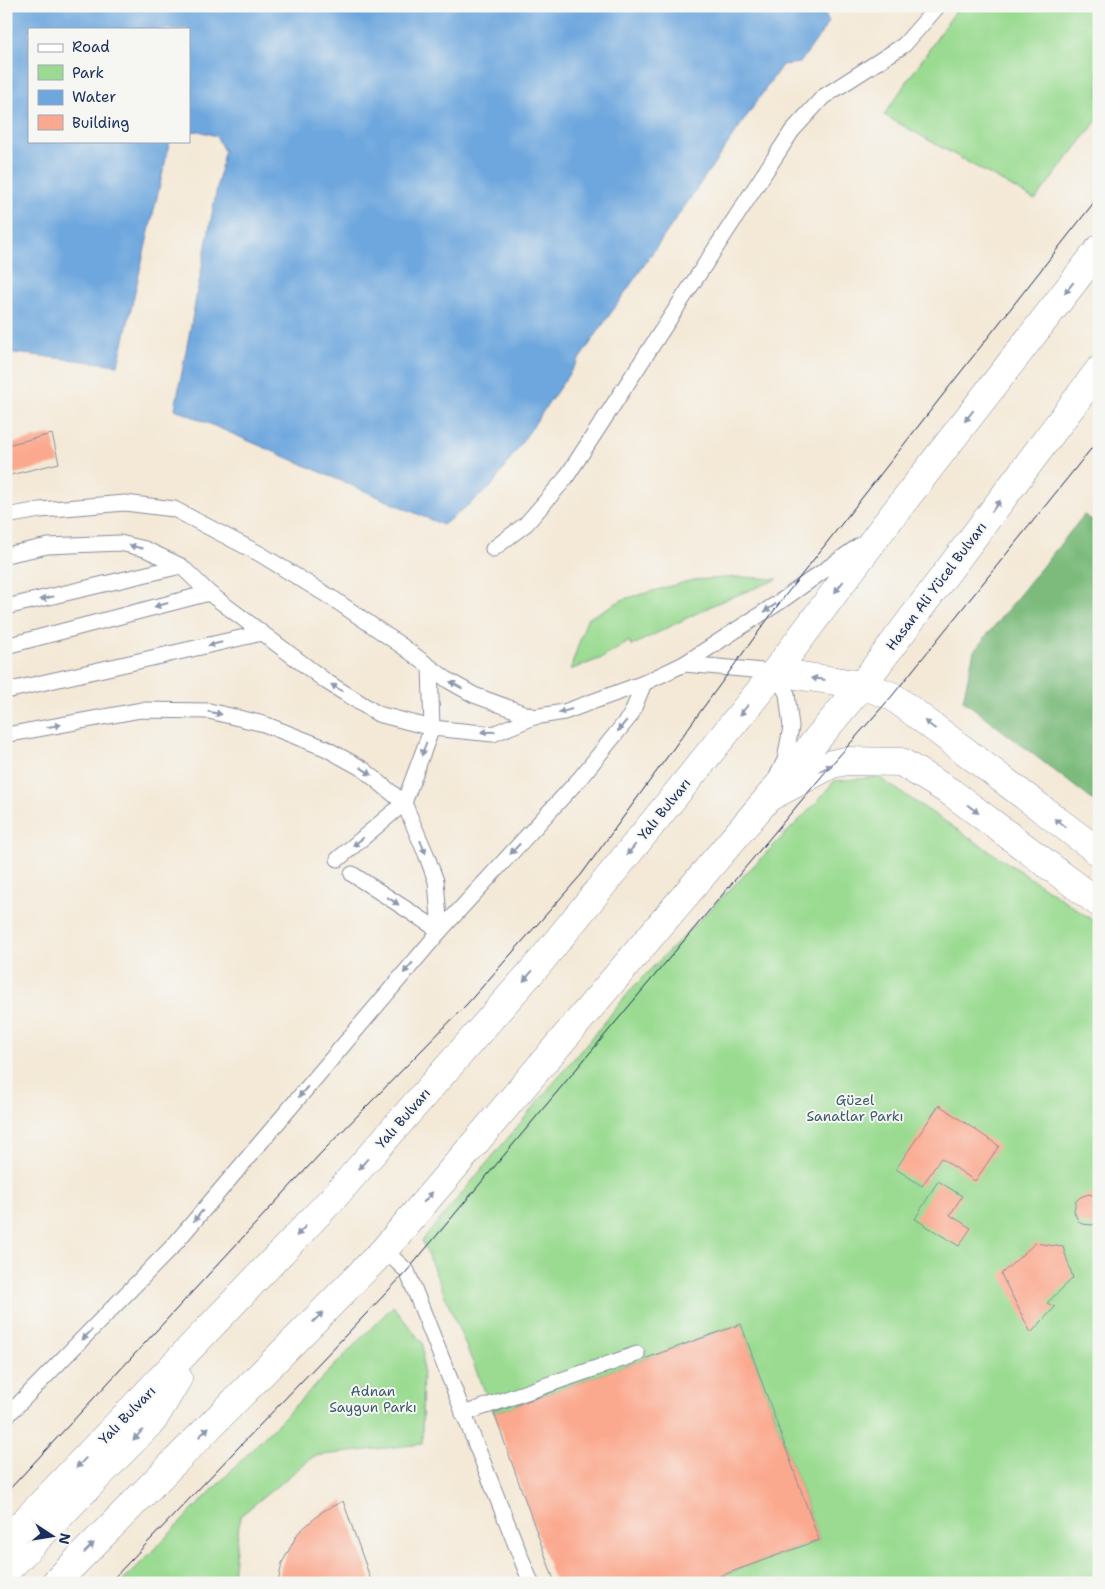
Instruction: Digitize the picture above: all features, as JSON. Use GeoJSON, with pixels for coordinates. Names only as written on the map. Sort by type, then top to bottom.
{"type":"FeatureCollection","features":[{"type":"Feature","properties":{"kind":"main road"},"geometry":{"type":"LineString","coordinates":[[1099,249],[882,529],[775,672],[862,685],[892,696],[1099,852]]}},
{"type":"Feature","properties":{"kind":"main road","name":"Hasan Ali Yücel Bulvarı"},"geometry":{"type":"LineString","coordinates":[[768,798],[862,685],[1099,370]]}},
{"type":"Feature","properties":{"kind":"main road","name":"Yalı Bulvarı"},"geometry":{"type":"LineString","coordinates":[[6,1541],[335,1196],[541,961],[775,672]]}},
{"type":"Feature","properties":{"kind":"main road"},"geometry":{"type":"LineString","coordinates":[[55,1583],[384,1250],[768,798],[832,764],[846,761],[901,762],[952,793],[1099,903]]}},
{"type":"Feature","properties":{"kind":"main road"},"geometry":{"type":"LineString","coordinates":[[6,1571],[153,1420],[203,1336]]}},
{"type":"Feature","properties":{"kind":"lane"},"geometry":{"type":"LineString","coordinates":[[493,549],[526,524],[564,479],[792,131],[823,97],[904,45],[938,6]]}},
{"type":"Feature","properties":{"kind":"lane"},"geometry":{"type":"LineString","coordinates":[[6,516],[40,510],[125,503],[174,509],[260,554],[335,600],[448,681],[474,695],[534,717]]}},
{"type":"Feature","properties":{"kind":"lane"},"geometry":{"type":"LineString","coordinates":[[6,555],[48,546],[120,543],[145,549],[181,566],[209,593],[327,682],[378,714],[432,728],[493,734],[534,717],[564,712],[644,683],[684,664],[781,601],[882,529]]}},
{"type":"Feature","properties":{"kind":"lane"},"geometry":{"type":"LineString","coordinates":[[6,607],[181,566]]}},
{"type":"Feature","properties":{"kind":"lane"},"geometry":{"type":"LineString","coordinates":[[6,646],[209,593]]}},
{"type":"Feature","properties":{"kind":"lane"},"geometry":{"type":"LineString","coordinates":[[6,691],[262,633]]}},
{"type":"Feature","properties":{"kind":"lane"},"geometry":{"type":"LineString","coordinates":[[684,664],[775,672],[787,694],[791,728],[785,760],[768,798]]}},
{"type":"Feature","properties":{"kind":"lane"},"geometry":{"type":"LineString","coordinates":[[338,859],[404,803],[432,728],[430,667]]}},
{"type":"Feature","properties":{"kind":"lane"},"geometry":{"type":"LineString","coordinates":[[6,1417],[173,1246],[440,931],[581,777],[631,715],[644,683]]}},
{"type":"Feature","properties":{"kind":"lane"},"geometry":{"type":"LineString","coordinates":[[6,735],[141,710],[209,711],[264,724],[325,748],[368,772],[404,803],[436,881],[440,931]]}},
{"type":"Feature","properties":{"kind":"lane"},"geometry":{"type":"LineString","coordinates":[[352,874],[440,931]]}},
{"type":"Feature","properties":{"kind":"lane"},"geometry":{"type":"LineString","coordinates":[[384,1250],[407,1271],[531,1583]]}},
{"type":"Feature","properties":{"kind":"lane"},"geometry":{"type":"LineString","coordinates":[[463,1414],[637,1354]]}},
{"type":"Feature","properties":{"kind":"green space"},"geometry":{"type":"Polygon","coordinates":[[[959,6],[1099,6],[1099,118],[1035,200],[884,115],[959,6]]]}},
{"type":"Feature","properties":{"kind":"green space"},"geometry":{"type":"Polygon","coordinates":[[[1084,515],[1099,524],[1099,805],[963,700],[974,651],[1084,515]]]}},
{"type":"Feature","properties":{"kind":"green space"},"geometry":{"type":"Polygon","coordinates":[[[742,577],[778,579],[717,603],[631,646],[630,641],[602,658],[570,670],[587,619],[624,599],[693,580],[742,577]]]}},
{"type":"Feature","properties":{"kind":"green space","name":"Güzel Sanatlar Parkı"},"geometry":{"type":"Polygon","coordinates":[[[878,777],[1099,925],[1099,1583],[701,1583],[819,1540],[741,1324],[494,1413],[422,1241],[636,984],[817,802],[834,781],[878,777]]]}},
{"type":"Feature","properties":{"kind":"green space","name":"Adnan Saygun Parkı"},"geometry":{"type":"Polygon","coordinates":[[[393,1306],[423,1344],[422,1444],[314,1456],[240,1516],[232,1583],[121,1583],[393,1306]]]}},
{"type":"Feature","properties":{"kind":"water"},"geometry":{"type":"Polygon","coordinates":[[[6,6],[825,6],[823,10],[829,22],[800,63],[782,65],[491,487],[443,525],[175,409],[224,151],[216,136],[199,131],[190,132],[190,28],[28,28],[28,142],[170,142],[118,365],[6,352],[6,6]]]}},
{"type":"Feature","properties":{"kind":"building"},"geometry":{"type":"Polygon","coordinates":[[[52,434],[59,463],[6,476],[6,445],[52,434]]]}},
{"type":"Feature","properties":{"kind":"building"},"geometry":{"type":"Polygon","coordinates":[[[939,1105],[999,1146],[975,1181],[941,1158],[922,1186],[896,1169],[939,1105]]]}},
{"type":"Feature","properties":{"kind":"building"},"geometry":{"type":"Polygon","coordinates":[[[938,1181],[962,1196],[950,1215],[971,1228],[959,1246],[915,1219],[938,1181]]]}},
{"type":"Feature","properties":{"kind":"building"},"geometry":{"type":"Polygon","coordinates":[[[1089,1194],[1099,1197],[1099,1222],[1092,1225],[1082,1224],[1078,1221],[1074,1211],[1076,1201],[1080,1197],[1089,1194]]]}},
{"type":"Feature","properties":{"kind":"building"},"geometry":{"type":"Polygon","coordinates":[[[1035,1243],[1063,1247],[1073,1278],[1047,1303],[1055,1307],[1031,1333],[1001,1274],[1035,1243]]]}},
{"type":"Feature","properties":{"kind":"building"},"geometry":{"type":"Polygon","coordinates":[[[741,1324],[819,1540],[701,1583],[555,1583],[494,1413],[741,1324]]]}},
{"type":"Feature","properties":{"kind":"building"},"geometry":{"type":"Polygon","coordinates":[[[343,1501],[372,1583],[278,1583],[282,1563],[298,1533],[323,1511],[343,1501]]]}},
{"type":"Feature","properties":{"kind":"tram line"},"geometry":{"type":"LineString","coordinates":[[6,1493],[321,1153],[467,1004],[581,875],[781,601],[1099,196]]}},
{"type":"Feature","properties":{"kind":"tram line"},"geometry":{"type":"LineString","coordinates":[[109,1583],[407,1271],[832,764],[892,696],[1099,439]]}}]}
